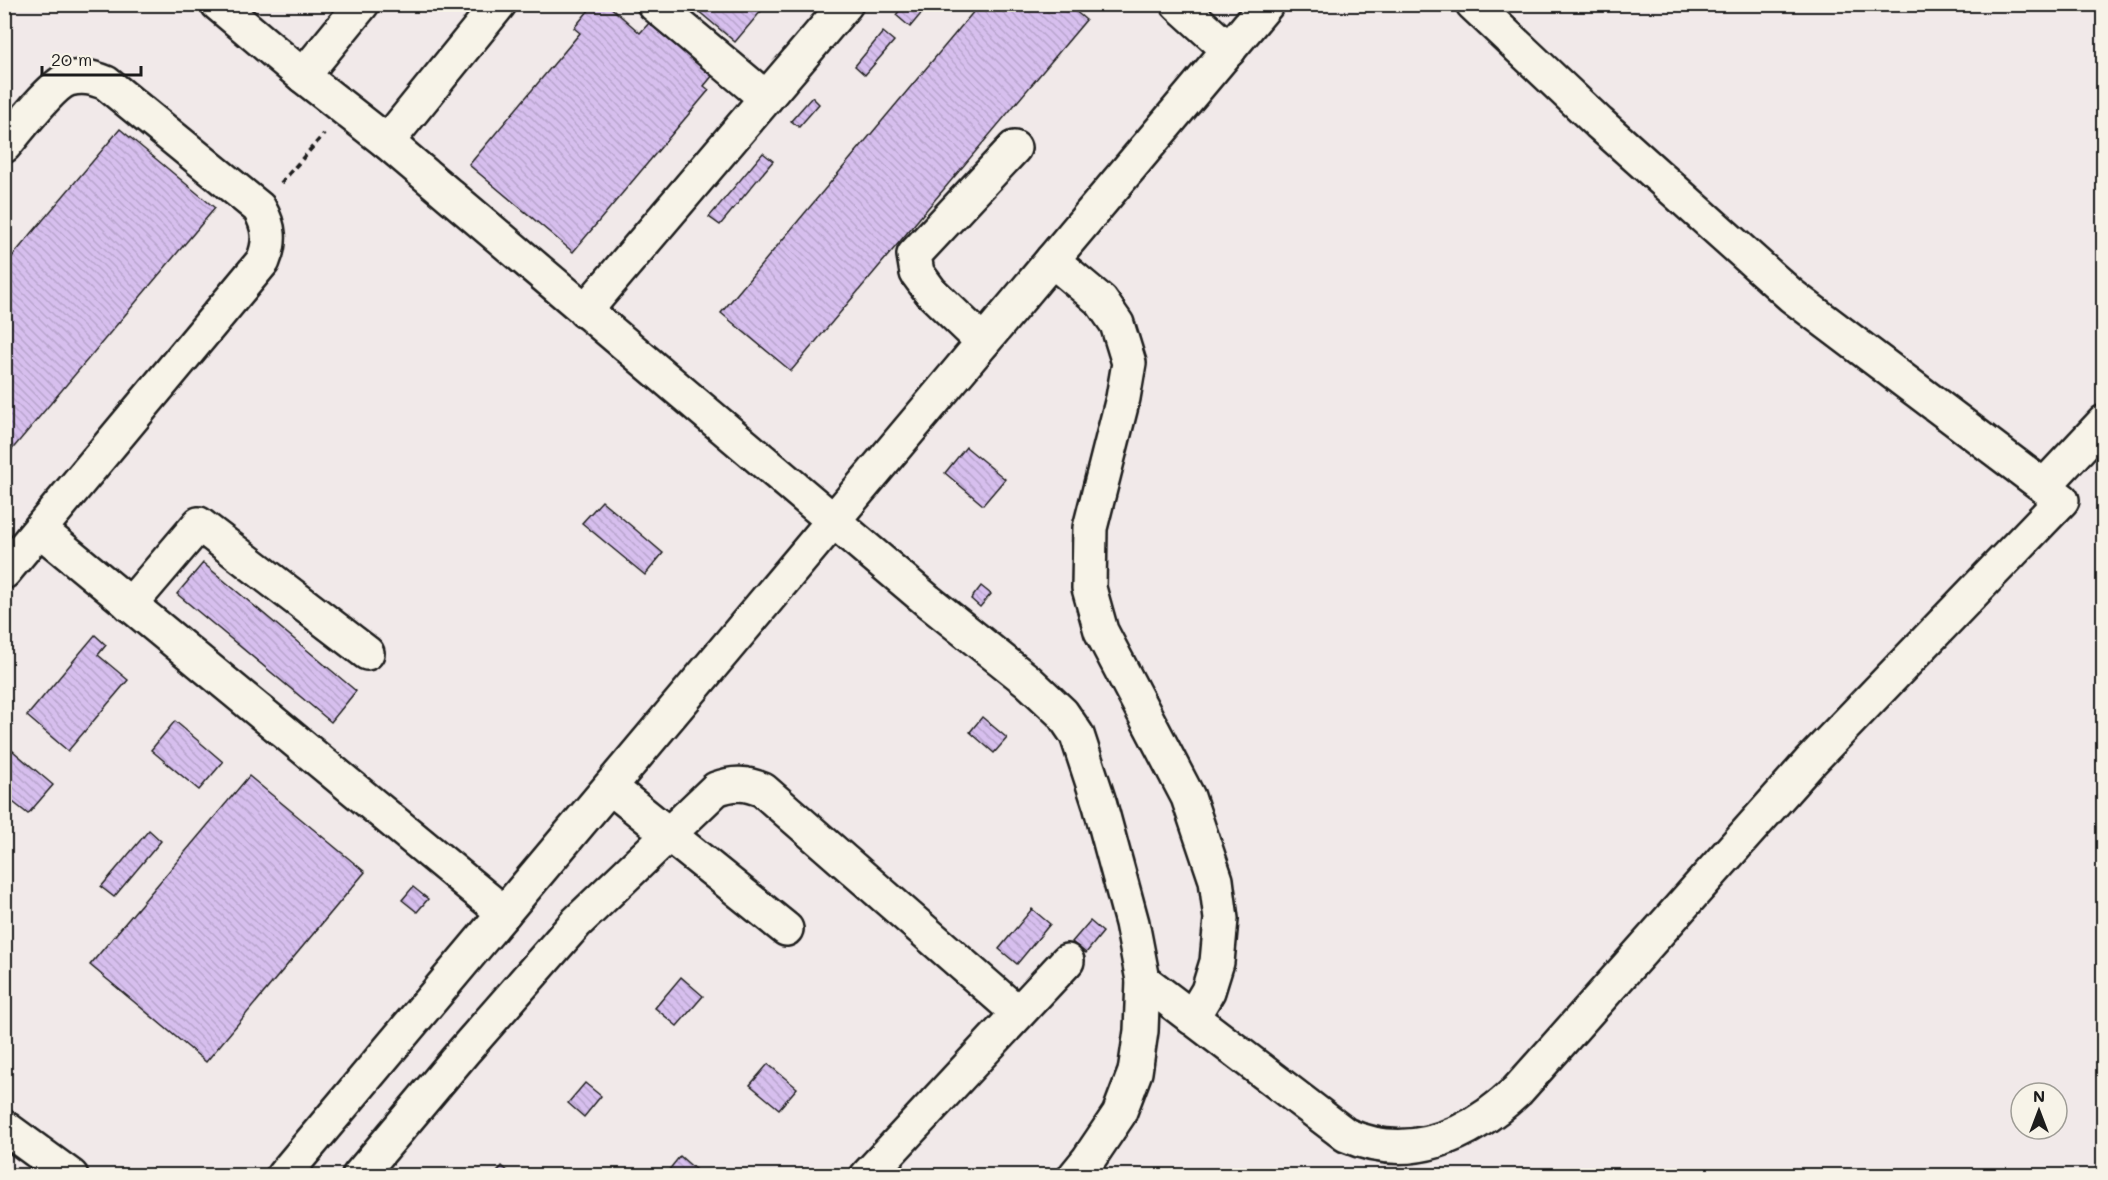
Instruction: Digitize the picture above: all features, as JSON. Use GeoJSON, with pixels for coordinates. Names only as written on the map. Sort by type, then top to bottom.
{"type":"FeatureCollection","features":[{"type":"Feature","properties":{"kind":"lane"},"geometry":{"type":"LineString","coordinates":[[218,4],[303,76],[387,142],[928,601],[1028,681],[1062,713],[1077,735],[1100,805],[1132,923],[1143,980],[1141,1031],[1135,1072],[1119,1114],[1090,1170]]}},
{"type":"Feature","properties":{"kind":"lane"},"geometry":{"type":"LineString","coordinates":[[303,76],[362,4]]}},
{"type":"Feature","properties":{"kind":"lane"},"geometry":{"type":"LineString","coordinates":[[387,142],[499,4]]}},
{"type":"Feature","properties":{"kind":"lane"},"geometry":{"type":"LineString","coordinates":[[654,4],[766,98]]}},
{"type":"Feature","properties":{"kind":"lane"},"geometry":{"type":"LineString","coordinates":[[585,311],[846,4]]}},
{"type":"Feature","properties":{"kind":"lane"},"geometry":{"type":"LineString","coordinates":[[1178,4],[1229,50]]}},
{"type":"Feature","properties":{"kind":"lane"},"geometry":{"type":"LineString","coordinates":[[283,1176],[1267,4]]}},
{"type":"Feature","properties":{"kind":"lane"},"geometry":{"type":"LineString","coordinates":[[1143,980],[1346,1135],[1364,1143],[1388,1147],[1417,1145],[1450,1137],[1477,1124],[1517,1091],[1810,762],[2062,500],[1792,296],[1608,131],[1473,4]]}},
{"type":"Feature","properties":{"kind":"lane"},"geometry":{"type":"LineString","coordinates":[[4,146],[55,87],[67,80],[91,78],[106,83],[259,208],[266,220],[269,234],[268,248],[262,261],[4,572]]}},
{"type":"Feature","properties":{"kind":"lane"},"geometry":{"type":"LineString","coordinates":[[983,342],[931,292],[917,273],[914,255],[1014,148]]}},
{"type":"Feature","properties":{"kind":"lane"},"geometry":{"type":"LineString","coordinates":[[1052,260],[1101,301],[1117,324],[1129,363],[1123,398],[1090,528],[1089,588],[1101,631],[1188,797],[1216,880],[1221,919],[1217,962],[1208,991],[1192,1017]]}},
{"type":"Feature","properties":{"kind":"lane"},"geometry":{"type":"LineString","coordinates":[[2044,486],[2103,422]]}},
{"type":"Feature","properties":{"kind":"lane"},"geometry":{"type":"LineString","coordinates":[[130,605],[200,524],[367,653]]}},
{"type":"Feature","properties":{"kind":"lane"},"geometry":{"type":"LineString","coordinates":[[40,530],[504,913]]}},
{"type":"Feature","properties":{"kind":"lane"},"geometry":{"type":"LineString","coordinates":[[359,1176],[577,922],[716,789],[730,784],[746,784],[763,790],[1018,1013]]}},
{"type":"Feature","properties":{"kind":"lane"},"geometry":{"type":"LineString","coordinates":[[610,787],[786,929]]}},
{"type":"Feature","properties":{"kind":"lane"},"geometry":{"type":"LineString","coordinates":[[867,1176],[1067,961]]}},
{"type":"Feature","properties":{"kind":"lane"},"geometry":{"type":"LineString","coordinates":[[4,1126],[71,1176]]}},
{"type":"Feature","properties":{"kind":"path"},"geometry":{"type":"LineString","coordinates":[[259,208],[346,110]]}},
{"type":"Feature","properties":{"kind":"building"},"geometry":{"type":"Polygon","coordinates":[[[594,4],[607,4],[640,33],[650,22],[713,75],[704,86],[709,90],[573,252],[469,165],[580,33],[574,28],[594,4]]]}},
{"type":"Feature","properties":{"kind":"building"},"geometry":{"type":"Polygon","coordinates":[[[690,4],[767,4],[735,42],[690,4]]]}},
{"type":"Feature","properties":{"kind":"building"},"geometry":{"type":"Polygon","coordinates":[[[905,4],[929,4],[910,27],[896,15],[905,4]]]}},
{"type":"Feature","properties":{"kind":"building"},"geometry":{"type":"Polygon","coordinates":[[[980,4],[1067,4],[1086,20],[791,371],[721,313],[980,4]]]}},
{"type":"Feature","properties":{"kind":"building"},"geometry":{"type":"Polygon","coordinates":[[[883,32],[894,41],[865,75],[855,66],[883,32]]]}},
{"type":"Feature","properties":{"kind":"building"},"geometry":{"type":"Polygon","coordinates":[[[812,97],[819,104],[799,127],[791,121],[812,97]]]}},
{"type":"Feature","properties":{"kind":"building"},"geometry":{"type":"Polygon","coordinates":[[[120,129],[215,208],[4,459],[4,266],[120,129]]]}},
{"type":"Feature","properties":{"kind":"building"},"geometry":{"type":"Polygon","coordinates":[[[763,153],[773,161],[720,225],[709,217],[763,153]]]}},
{"type":"Feature","properties":{"kind":"building"},"geometry":{"type":"Polygon","coordinates":[[[966,447],[1005,479],[983,505],[945,473],[966,447]]]}},
{"type":"Feature","properties":{"kind":"building"},"geometry":{"type":"Polygon","coordinates":[[[602,501],[663,553],[645,575],[582,523],[602,501]]]}},
{"type":"Feature","properties":{"kind":"building"},"geometry":{"type":"Polygon","coordinates":[[[203,563],[356,691],[331,722],[177,594],[203,563]]]}},
{"type":"Feature","properties":{"kind":"building"},"geometry":{"type":"Polygon","coordinates":[[[981,586],[991,594],[980,607],[971,599],[981,586]]]}},
{"type":"Feature","properties":{"kind":"building"},"geometry":{"type":"Polygon","coordinates":[[[95,635],[106,645],[98,655],[128,680],[68,751],[27,716],[95,635]]]}},
{"type":"Feature","properties":{"kind":"building"},"geometry":{"type":"Polygon","coordinates":[[[982,717],[1007,738],[994,753],[970,732],[982,717]]]}},
{"type":"Feature","properties":{"kind":"building"},"geometry":{"type":"Polygon","coordinates":[[[175,721],[223,762],[199,790],[151,750],[175,721]]]}},
{"type":"Feature","properties":{"kind":"building"},"geometry":{"type":"Polygon","coordinates":[[[6,745],[53,785],[28,814],[4,795],[6,745]]]}},
{"type":"Feature","properties":{"kind":"building"},"geometry":{"type":"Polygon","coordinates":[[[249,776],[365,872],[206,1062],[90,965],[249,776]]]}},
{"type":"Feature","properties":{"kind":"building"},"geometry":{"type":"Polygon","coordinates":[[[149,830],[161,841],[114,897],[101,887],[149,830]]]}},
{"type":"Feature","properties":{"kind":"building"},"geometry":{"type":"Polygon","coordinates":[[[413,887],[428,899],[417,912],[402,900],[413,887]]]}},
{"type":"Feature","properties":{"kind":"building"},"geometry":{"type":"Polygon","coordinates":[[[1032,909],[1050,924],[1017,964],[999,949],[1032,909]]]}},
{"type":"Feature","properties":{"kind":"building"},"geometry":{"type":"Polygon","coordinates":[[[1090,921],[1103,932],[1086,953],[1072,942],[1090,921]]]}},
{"type":"Feature","properties":{"kind":"building"},"geometry":{"type":"Polygon","coordinates":[[[681,977],[703,996],[677,1026],[655,1008],[681,977]]]}},
{"type":"Feature","properties":{"kind":"building"},"geometry":{"type":"Polygon","coordinates":[[[768,1064],[797,1088],[779,1109],[750,1085],[768,1064]]]}},
{"type":"Feature","properties":{"kind":"building"},"geometry":{"type":"Polygon","coordinates":[[[585,1083],[601,1096],[584,1117],[568,1103],[585,1083]]]}},
{"type":"Feature","properties":{"kind":"building"},"geometry":{"type":"Polygon","coordinates":[[[680,1156],[696,1170],[691,1176],[664,1176],[680,1156]]]}},
{"type":"Feature","properties":{"kind":"building"},"geometry":{"type":"Polygon","coordinates":[[[502,1166],[513,1176],[494,1176],[502,1166]]]}}]}
